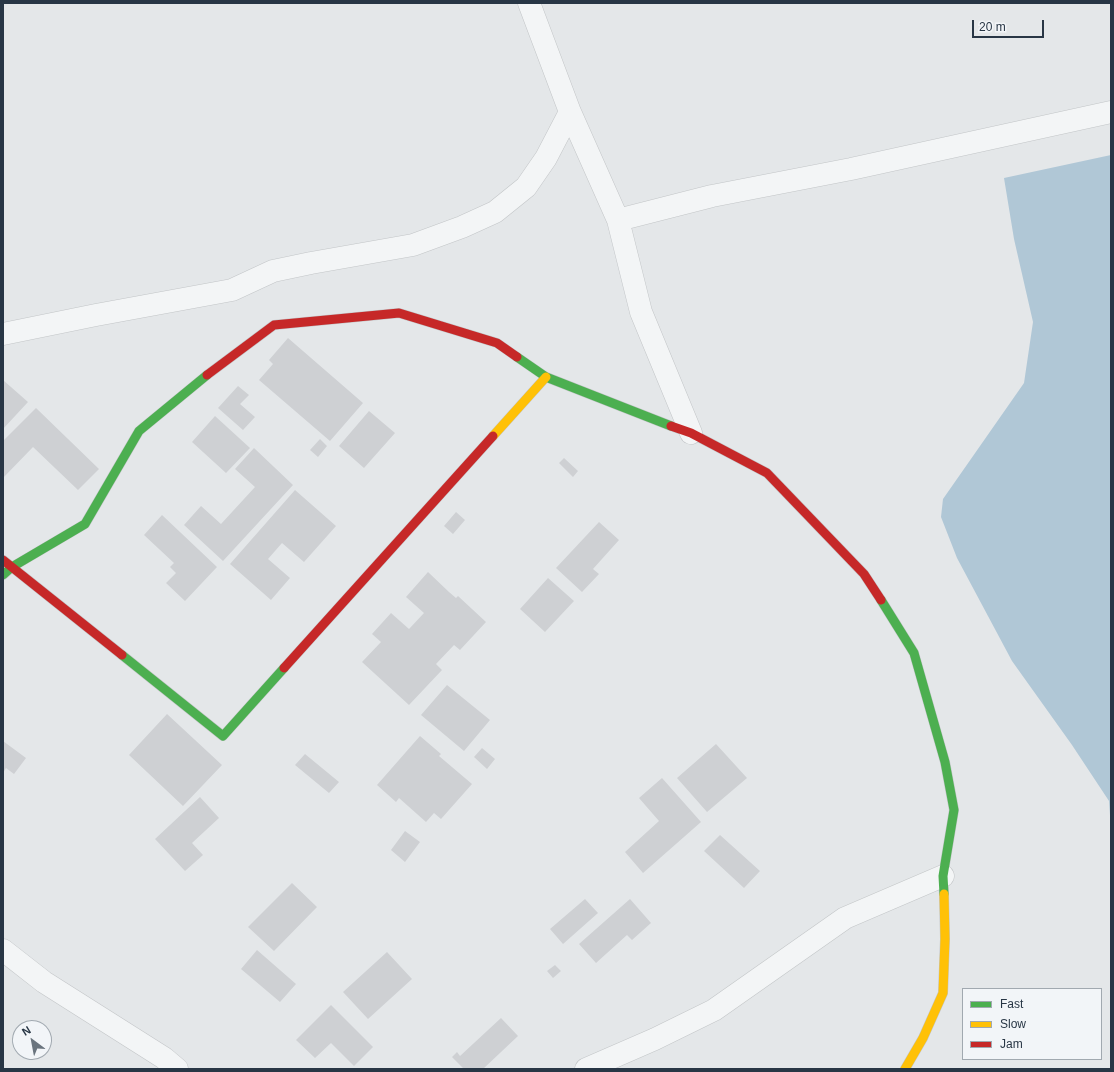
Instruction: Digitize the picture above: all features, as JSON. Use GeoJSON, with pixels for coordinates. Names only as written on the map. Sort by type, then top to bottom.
{"type":"FeatureCollection","features":[{"type":"Feature","properties":{"kind":"street"},"geometry":{"type":"LineString","coordinates":[[528,3],[570,112],[618,220],[641,312],[691,432]]}},
{"type":"Feature","properties":{"kind":"street"},"geometry":{"type":"LineString","coordinates":[[3,334],[232,290],[273,272],[311,263],[413,244],[462,227],[495,212],[526,187],[546,158],[570,112]]}},
{"type":"Feature","properties":{"kind":"street"},"geometry":{"type":"LineString","coordinates":[[618,220],[712,196],[851,169],[1111,112]]}},
{"type":"Feature","properties":{"kind":"street"},"geometry":{"type":"LineString","coordinates":[[3,575],[12,567],[85,524],[139,431],[226,360],[274,325],[399,313],[497,343],[546,377],[648,418],[691,432],[767,473],[864,574],[914,652],[945,762],[954,810],[943,876],[945,939],[943,993],[923,1038],[905,1069]]}},
{"type":"Feature","properties":{"kind":"street"},"geometry":{"type":"LineString","coordinates":[[3,560],[224,736],[546,377]]}},
{"type":"Feature","properties":{"kind":"street"},"geometry":{"type":"LineString","coordinates":[[586,1069],[714,1010],[845,918],[943,876]]}},
{"type":"Feature","properties":{"kind":"street"},"geometry":{"type":"LineString","coordinates":[[3,950],[44,982],[164,1058],[177,1069]]}},
{"type":"Feature","properties":{"kind":"water"},"geometry":{"type":"Polygon","coordinates":[[[1111,155],[1111,829],[1109,801],[1072,745],[1012,661],[957,558],[941,517],[943,499],[1024,383],[1033,322],[1014,239],[1004,178],[1111,155]]]}},
{"type":"Feature","properties":{"kind":"building"},"geometry":{"type":"Polygon","coordinates":[[[288,338],[363,403],[330,441],[259,380],[273,364],[269,360],[288,338]]]}},
{"type":"Feature","properties":{"kind":"building"},"geometry":{"type":"Polygon","coordinates":[[[3,380],[28,402],[3,429],[3,380]]]}},
{"type":"Feature","properties":{"kind":"building"},"geometry":{"type":"Polygon","coordinates":[[[238,386],[249,395],[240,404],[255,417],[243,430],[218,408],[238,386]]]}},
{"type":"Feature","properties":{"kind":"building"},"geometry":{"type":"Polygon","coordinates":[[[36,408],[99,469],[78,490],[33,447],[3,478],[3,441],[36,408]]]}},
{"type":"Feature","properties":{"kind":"building"},"geometry":{"type":"Polygon","coordinates":[[[369,411],[395,433],[364,468],[339,446],[369,411]]]}},
{"type":"Feature","properties":{"kind":"building"},"geometry":{"type":"Polygon","coordinates":[[[215,416],[250,448],[226,473],[192,442],[215,416]]]}},
{"type":"Feature","properties":{"kind":"building"},"geometry":{"type":"Polygon","coordinates":[[[320,439],[327,446],[318,457],[310,450],[320,439]]]}},
{"type":"Feature","properties":{"kind":"building"},"geometry":{"type":"Polygon","coordinates":[[[254,448],[293,485],[223,561],[184,525],[201,506],[221,524],[255,487],[235,469],[254,448]]]}},
{"type":"Feature","properties":{"kind":"building"},"geometry":{"type":"Polygon","coordinates":[[[564,458],[578,471],[573,477],[559,463],[564,458]]]}},
{"type":"Feature","properties":{"kind":"building"},"geometry":{"type":"Polygon","coordinates":[[[295,490],[336,526],[304,562],[282,543],[268,559],[290,578],[271,600],[230,564],[295,490]]]}},
{"type":"Feature","properties":{"kind":"building"},"geometry":{"type":"Polygon","coordinates":[[[456,512],[465,520],[453,534],[444,526],[456,512]]]}},
{"type":"Feature","properties":{"kind":"building"},"geometry":{"type":"Polygon","coordinates":[[[162,515],[217,567],[185,601],[166,583],[176,573],[170,567],[174,563],[144,535],[162,515]]]}},
{"type":"Feature","properties":{"kind":"building"},"geometry":{"type":"Polygon","coordinates":[[[599,522],[619,540],[593,569],[599,574],[582,592],[556,568],[599,522]]]}},
{"type":"Feature","properties":{"kind":"building"},"geometry":{"type":"Polygon","coordinates":[[[428,572],[449,592],[456,598],[458,596],[486,622],[460,650],[454,645],[436,664],[442,670],[409,705],[362,662],[381,642],[372,634],[391,613],[409,629],[424,613],[406,597],[428,572]]]}},
{"type":"Feature","properties":{"kind":"building"},"geometry":{"type":"Polygon","coordinates":[[[548,578],[574,601],[545,632],[520,609],[548,578]]]}},
{"type":"Feature","properties":{"kind":"building"},"geometry":{"type":"Polygon","coordinates":[[[447,685],[490,720],[464,751],[421,715],[447,685]]]}},
{"type":"Feature","properties":{"kind":"building"},"geometry":{"type":"Polygon","coordinates":[[[167,714],[222,765],[183,806],[129,755],[167,714]]]}},
{"type":"Feature","properties":{"kind":"building"},"geometry":{"type":"Polygon","coordinates":[[[420,736],[441,754],[439,756],[472,784],[441,819],[434,813],[426,822],[399,798],[396,802],[377,785],[420,736]]]}},
{"type":"Feature","properties":{"kind":"building"},"geometry":{"type":"Polygon","coordinates":[[[3,741],[26,758],[14,774],[6,768],[3,773],[3,741]]]}},
{"type":"Feature","properties":{"kind":"building"},"geometry":{"type":"Polygon","coordinates":[[[716,744],[747,778],[707,812],[677,778],[716,744]]]}},
{"type":"Feature","properties":{"kind":"building"},"geometry":{"type":"Polygon","coordinates":[[[482,748],[495,759],[487,769],[474,757],[482,748]]]}},
{"type":"Feature","properties":{"kind":"building"},"geometry":{"type":"Polygon","coordinates":[[[305,754],[339,782],[329,793],[295,765],[305,754]]]}},
{"type":"Feature","properties":{"kind":"building"},"geometry":{"type":"Polygon","coordinates":[[[662,778],[701,822],[643,873],[625,852],[659,821],[639,798],[662,778]]]}},
{"type":"Feature","properties":{"kind":"building"},"geometry":{"type":"Polygon","coordinates":[[[200,797],[219,818],[192,843],[203,855],[185,871],[155,839],[200,797]]]}},
{"type":"Feature","properties":{"kind":"building"},"geometry":{"type":"Polygon","coordinates":[[[405,831],[420,842],[405,862],[391,850],[405,831]]]}},
{"type":"Feature","properties":{"kind":"building"},"geometry":{"type":"Polygon","coordinates":[[[720,835],[760,871],[744,888],[704,851],[720,835]]]}},
{"type":"Feature","properties":{"kind":"building"},"geometry":{"type":"Polygon","coordinates":[[[292,883],[317,907],[274,951],[248,927],[292,883]]]}},
{"type":"Feature","properties":{"kind":"building"},"geometry":{"type":"Polygon","coordinates":[[[585,899],[598,913],[563,944],[550,929],[585,899]]]}},
{"type":"Feature","properties":{"kind":"building"},"geometry":{"type":"Polygon","coordinates":[[[630,899],[651,923],[632,940],[627,935],[596,963],[579,944],[630,899]]]}},
{"type":"Feature","properties":{"kind":"building"},"geometry":{"type":"Polygon","coordinates":[[[257,950],[296,984],[280,1002],[241,969],[257,950]]]}},
{"type":"Feature","properties":{"kind":"building"},"geometry":{"type":"Polygon","coordinates":[[[387,952],[412,979],[368,1019],[343,992],[387,952]]]}},
{"type":"Feature","properties":{"kind":"building"},"geometry":{"type":"Polygon","coordinates":[[[555,965],[561,971],[553,978],[547,971],[555,965]]]}},
{"type":"Feature","properties":{"kind":"building"},"geometry":{"type":"Polygon","coordinates":[[[331,1005],[373,1047],[354,1066],[331,1043],[315,1058],[296,1040],[331,1005]]]}},
{"type":"Feature","properties":{"kind":"building"},"geometry":{"type":"Polygon","coordinates":[[[501,1018],[518,1036],[483,1069],[464,1069],[452,1057],[457,1052],[460,1056],[501,1018]]]}},
{"type":"Feature","properties":{"kind":"traffic: fast"},"geometry":{"type":"LineString","coordinates":[[517,357],[546,377],[671,426]]}},
{"type":"Feature","properties":{"kind":"traffic: fast"},"geometry":{"type":"LineString","coordinates":[[3,575],[12,567],[85,524],[139,431],[207,375]]}},
{"type":"Feature","properties":{"kind":"traffic: fast"},"geometry":{"type":"LineString","coordinates":[[881,600],[914,653],[945,762],[954,810],[943,876],[944,894]]}},
{"type":"Feature","properties":{"kind":"traffic: fast"},"geometry":{"type":"LineString","coordinates":[[122,655],[223,736],[284,668]]}},
{"type":"Feature","properties":{"kind":"traffic: slow"},"geometry":{"type":"LineString","coordinates":[[493,436],[546,377]]}},
{"type":"Feature","properties":{"kind":"traffic: slow"},"geometry":{"type":"LineString","coordinates":[[905,1069],[923,1038],[943,993],[945,939],[944,894]]}},
{"type":"Feature","properties":{"kind":"traffic: jam"},"geometry":{"type":"LineString","coordinates":[[207,375],[274,325],[399,313],[497,343],[517,357]]}},
{"type":"Feature","properties":{"kind":"traffic: jam"},"geometry":{"type":"LineString","coordinates":[[671,426],[691,433],[767,473],[864,574],[881,600]]}},
{"type":"Feature","properties":{"kind":"traffic: jam"},"geometry":{"type":"LineString","coordinates":[[284,668],[493,436]]}},
{"type":"Feature","properties":{"kind":"traffic: jam"},"geometry":{"type":"LineString","coordinates":[[3,560],[122,655]]}}]}
